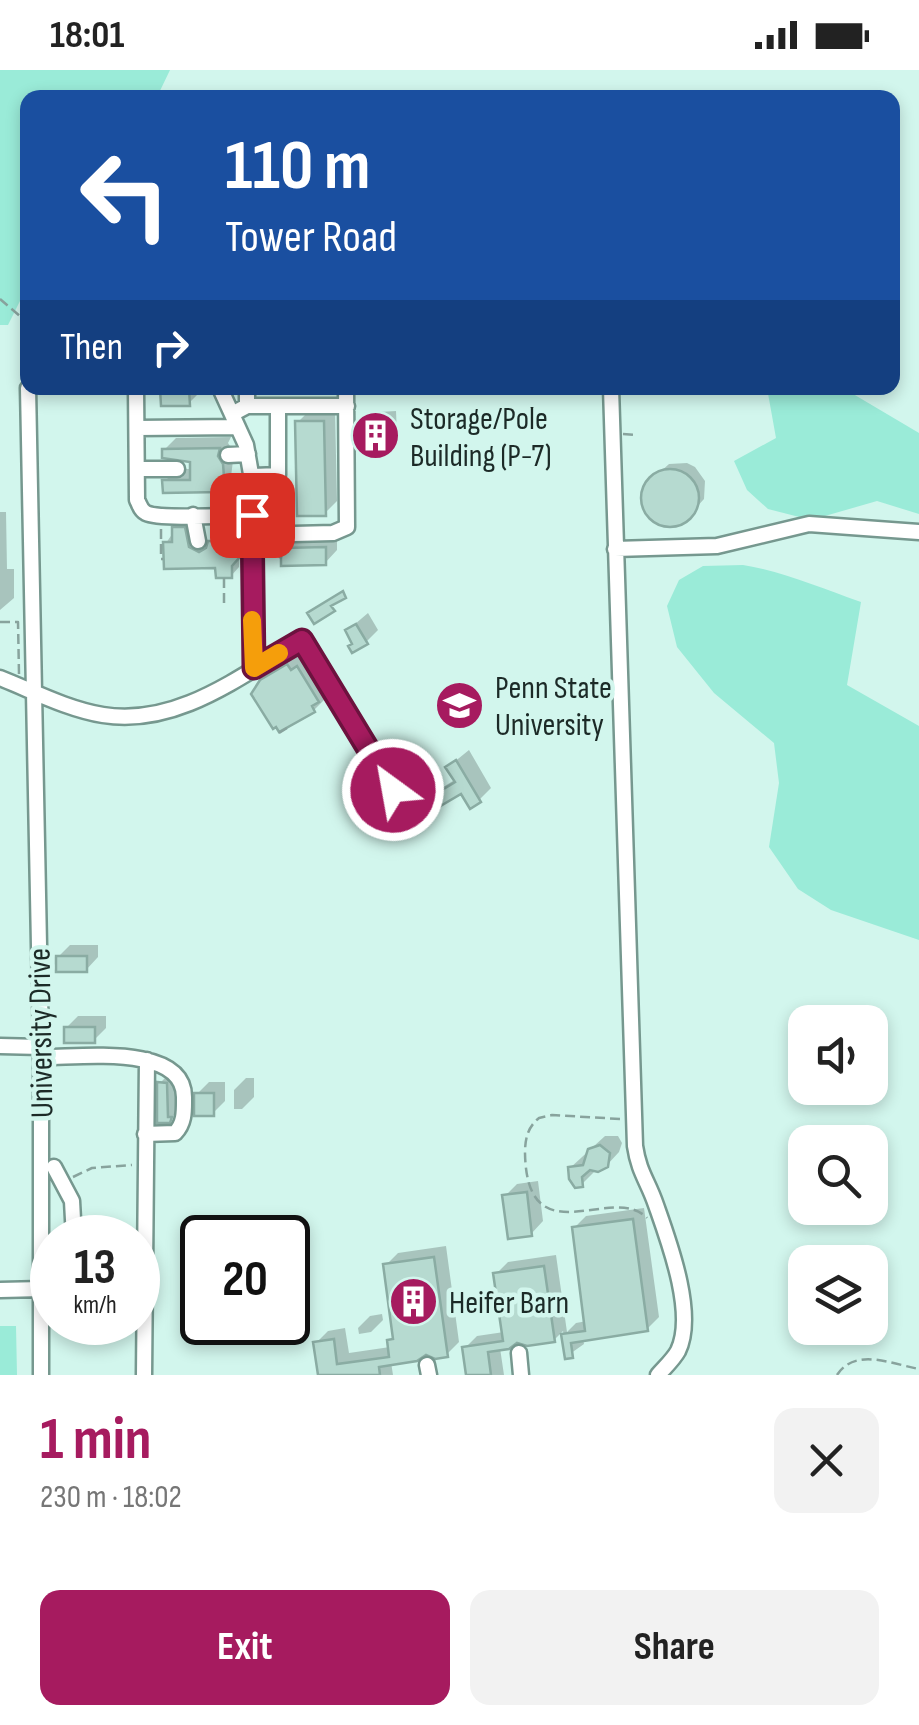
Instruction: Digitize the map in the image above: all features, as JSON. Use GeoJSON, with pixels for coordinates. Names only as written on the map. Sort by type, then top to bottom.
{"type":"FeatureCollection","features":[{"type":"Feature","properties":{"kind":"street","name":"University Drive"},"geometry":{"type":"LineString","coordinates":[[28,395],[42,1215]]}},
{"type":"Feature","properties":{"kind":"street"},"geometry":{"type":"LineString","coordinates":[[136,395],[137,500],[142,509],[148,514],[252,515]]}},
{"type":"Feature","properties":{"kind":"street"},"geometry":{"type":"LineString","coordinates":[[223,395],[248,454],[252,480],[254,668]]}},
{"type":"Feature","properties":{"kind":"street"},"geometry":{"type":"LineString","coordinates":[[136,428],[235,421],[247,406],[247,395]]}},
{"type":"Feature","properties":{"kind":"street"},"geometry":{"type":"LineString","coordinates":[[254,541],[333,533],[347,527],[354,435],[346,395]]}},
{"type":"Feature","properties":{"kind":"street"},"geometry":{"type":"LineString","coordinates":[[611,395],[639,1172],[656,1206],[681,1286],[684,1327],[679,1349],[658,1375]]}},
{"type":"Feature","properties":{"kind":"street"},"geometry":{"type":"LineString","coordinates":[[247,406],[346,406]]}},
{"type":"Feature","properties":{"kind":"street"},"geometry":{"type":"LineString","coordinates":[[229,486],[278,475],[278,406]]}},
{"type":"Feature","properties":{"kind":"street"},"geometry":{"type":"LineString","coordinates":[[228,455],[248,454]]}},
{"type":"Feature","properties":{"kind":"street"},"geometry":{"type":"LineString","coordinates":[[137,468],[177,470]]}},
{"type":"Feature","properties":{"kind":"street"},"geometry":{"type":"LineString","coordinates":[[193,515],[198,542]]}},
{"type":"Feature","properties":{"kind":"street"},"geometry":{"type":"LineString","coordinates":[[615,549],[716,546],[808,524],[919,532]]}},
{"type":"Feature","properties":{"kind":"street"},"geometry":{"type":"LineString","coordinates":[[0,678],[102,715],[153,714],[200,700],[302,640],[393,790]]}},
{"type":"Feature","properties":{"kind":"street"},"geometry":{"type":"LineString","coordinates":[[0,1046],[147,1060],[170,1067],[184,1086],[182,1126],[175,1133],[144,1134]]}},
{"type":"Feature","properties":{"kind":"street"},"geometry":{"type":"LineString","coordinates":[[142,1215],[147,1060]]}},
{"type":"Feature","properties":{"kind":"street"},"geometry":{"type":"LineString","coordinates":[[54,1167],[74,1215]]}},
{"type":"Feature","properties":{"kind":"street"},"geometry":{"type":"LineString","coordinates":[[0,1290],[30,1290]]}},
{"type":"Feature","properties":{"kind":"street","name":"University Drive"},"geometry":{"type":"LineString","coordinates":[[42,1345],[42,1375]]}},
{"type":"Feature","properties":{"kind":"street"},"geometry":{"type":"LineString","coordinates":[[143,1345],[144,1375]]}},
{"type":"Feature","properties":{"kind":"street"},"geometry":{"type":"LineString","coordinates":[[518,1353],[522,1375]]}},
{"type":"Feature","properties":{"kind":"path"},"geometry":{"type":"LineString","coordinates":[[0,299],[20,316]]}},
{"type":"Feature","properties":{"kind":"path"},"geometry":{"type":"LineString","coordinates":[[160,514],[164,559]]}},
{"type":"Feature","properties":{"kind":"path"},"geometry":{"type":"LineString","coordinates":[[254,541],[282,558]]}},
{"type":"Feature","properties":{"kind":"path"},"geometry":{"type":"LineString","coordinates":[[224,578],[224,608]]}},
{"type":"Feature","properties":{"kind":"path"},"geometry":{"type":"LineString","coordinates":[[224,592],[233,592]]}},
{"type":"Feature","properties":{"kind":"path"},"geometry":{"type":"LineString","coordinates":[[0,622],[18,622],[19,676]]}},
{"type":"Feature","properties":{"kind":"path"},"geometry":{"type":"LineString","coordinates":[[279,732],[287,728]]}},
{"type":"Feature","properties":{"kind":"path"},"geometry":{"type":"LineString","coordinates":[[635,1113],[620,1119],[552,1115],[540,1118],[526,1137],[526,1166],[535,1193],[546,1207],[558,1213],[632,1207],[649,1219]]}},
{"type":"Feature","properties":{"kind":"path"},"geometry":{"type":"LineString","coordinates":[[65,1186],[86,1170],[125,1168],[138,1159]]}},
{"type":"Feature","properties":{"kind":"path"},"geometry":{"type":"LineString","coordinates":[[837,1375],[846,1364],[864,1359],[919,1370]]}},
{"type":"Feature","properties":{"kind":"green space"},"geometry":{"type":"Polygon","coordinates":[[[0,70],[170,70],[160,90],[20,90],[20,301],[8,325],[0,325],[0,70]]]}},
{"type":"Feature","properties":{"kind":"green space"},"geometry":{"type":"Polygon","coordinates":[[[768,395],[855,395],[919,433],[919,514],[877,501],[811,520],[768,509],[747,490],[734,461],[776,438],[768,395]]]}},
{"type":"Feature","properties":{"kind":"green space"},"geometry":{"type":"Polygon","coordinates":[[[743,565],[861,602],[847,685],[919,726],[919,940],[831,910],[798,889],[769,847],[779,783],[774,743],[714,693],[677,647],[667,606],[679,580],[703,566],[743,565]]]}},
{"type":"Feature","properties":{"kind":"green space"},"geometry":{"type":"Polygon","coordinates":[[[0,1326],[16,1326],[17,1375],[0,1375],[0,1326]]]}},
{"type":"Feature","properties":{"kind":"building"},"geometry":{"type":"Polygon","coordinates":[[[160,395],[189,395],[190,406],[161,406],[160,395]]]}},
{"type":"Feature","properties":{"kind":"building"},"geometry":{"type":"Polygon","coordinates":[[[295,421],[324,421],[326,516],[297,516],[295,421]]]}},
{"type":"Feature","properties":{"kind":"building","name":"Storage/Pole Building (P-7)"},"geometry":{"type":"Polygon","coordinates":[[[385,422],[386,449],[365,449],[365,423],[385,422]]]}},
{"type":"Feature","properties":{"kind":"building"},"geometry":{"type":"Polygon","coordinates":[[[220,448],[218,456],[224,477],[219,482],[220,492],[163,493],[162,480],[190,480],[190,462],[162,458],[162,449],[220,448]]]}},
{"type":"Feature","properties":{"kind":"building"},"geometry":{"type":"Polygon","coordinates":[[[670,469],[691,477],[699,498],[691,519],[670,527],[649,519],[641,498],[649,477],[670,469]]]}},
{"type":"Feature","properties":{"kind":"building"},"geometry":{"type":"Polygon","coordinates":[[[172,527],[185,527],[189,547],[199,552],[208,541],[214,541],[214,531],[231,531],[232,544],[239,551],[232,566],[232,578],[216,578],[215,568],[164,569],[163,542],[172,542],[172,527]]]}},
{"type":"Feature","properties":{"kind":"building"},"geometry":{"type":"Polygon","coordinates":[[[326,547],[326,565],[281,566],[281,548],[326,547]]]}},
{"type":"Feature","properties":{"kind":"building"},"geometry":{"type":"Polygon","coordinates":[[[343,591],[346,598],[331,606],[335,611],[314,624],[307,613],[343,591]]]}},
{"type":"Feature","properties":{"kind":"building"},"geometry":{"type":"Polygon","coordinates":[[[356,624],[368,644],[352,653],[345,630],[356,624]]]}},
{"type":"Feature","properties":{"kind":"building"},"geometry":{"type":"Polygon","coordinates":[[[287,664],[291,670],[297,666],[319,702],[312,706],[315,712],[279,732],[276,727],[273,729],[251,694],[260,680],[287,664]]]}},
{"type":"Feature","properties":{"kind":"building"},"geometry":{"type":"Polygon","coordinates":[[[456,760],[481,802],[470,809],[461,794],[420,818],[414,807],[455,782],[445,767],[456,760]]]}},
{"type":"Feature","properties":{"kind":"building"},"geometry":{"type":"Polygon","coordinates":[[[56,956],[87,956],[87,972],[56,972],[56,956]]]}},
{"type":"Feature","properties":{"kind":"building"},"geometry":{"type":"Polygon","coordinates":[[[64,1027],[95,1027],[95,1043],[64,1043],[64,1027]]]}},
{"type":"Feature","properties":{"kind":"building"},"geometry":{"type":"Polygon","coordinates":[[[157,1082],[167,1083],[170,1123],[157,1123],[157,1082]]]}},
{"type":"Feature","properties":{"kind":"building"},"geometry":{"type":"Polygon","coordinates":[[[194,1093],[214,1093],[214,1116],[194,1116],[194,1093]]]}},
{"type":"Feature","properties":{"kind":"building"},"geometry":{"type":"Polygon","coordinates":[[[600,1145],[610,1153],[608,1167],[598,1172],[590,1170],[582,1177],[583,1187],[575,1188],[568,1167],[583,1165],[588,1149],[600,1145]]]}},
{"type":"Feature","properties":{"kind":"building"},"geometry":{"type":"Polygon","coordinates":[[[527,1192],[532,1236],[508,1239],[502,1195],[527,1192]]]}},
{"type":"Feature","properties":{"kind":"building"},"geometry":{"type":"Polygon","coordinates":[[[633,1219],[648,1331],[571,1343],[573,1358],[565,1359],[561,1334],[585,1331],[572,1227],[633,1219]]]}},
{"type":"Feature","properties":{"kind":"building","name":"Heifer Barn"},"geometry":{"type":"Polygon","coordinates":[[[434,1257],[448,1357],[435,1359],[426,1355],[417,1361],[379,1367],[380,1375],[318,1375],[313,1342],[334,1339],[337,1364],[389,1357],[387,1340],[393,1339],[383,1264],[434,1257]]]}},
{"type":"Feature","properties":{"kind":"building"},"geometry":{"type":"Polygon","coordinates":[[[544,1266],[555,1342],[527,1346],[517,1343],[509,1349],[488,1352],[491,1375],[466,1375],[462,1347],[503,1341],[493,1273],[544,1266]]]}},
{"type":"Feature","properties":{"kind":"slow traffic"},"geometry":{"type":"LineString","coordinates":[[252,620],[254,668],[279,653]]}},
{"type":"Feature","properties":{"kind":"place","name":"Storage/Pole Building (P-7)"},"geometry":{"type":"Point","coordinates":[375,436]}},
{"type":"Feature","properties":{"kind":"place","name":"Penn State University"},"geometry":{"type":"Point","coordinates":[460,705]}},
{"type":"Feature","properties":{"kind":"place","name":"Heifer Barn"},"geometry":{"type":"Point","coordinates":[414,1302]}},
{"type":"Feature","properties":{"kind":"route"},"geometry":{"type":"LineString","coordinates":[[252,515],[254,668],[302,640],[393,790]]}}]}
